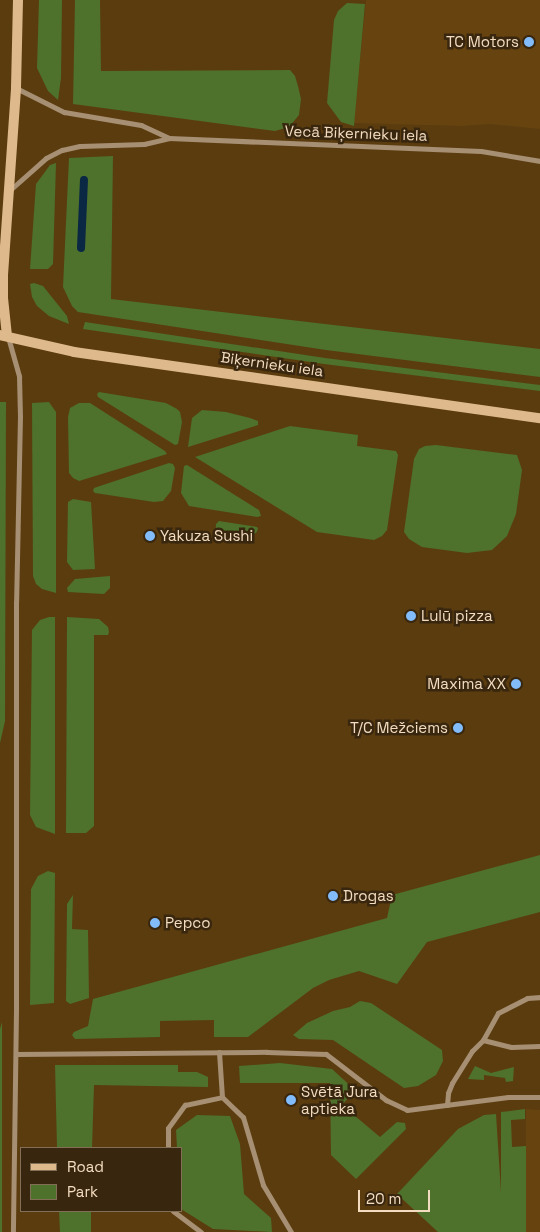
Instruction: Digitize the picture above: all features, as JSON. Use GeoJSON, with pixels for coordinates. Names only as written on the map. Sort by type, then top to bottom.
{"type":"FeatureCollection","features":[{"type":"Feature","properties":{"kind":"main road"},"geometry":{"type":"LineString","coordinates":[[4,335],[2,298],[16,88],[18,0]]}},
{"type":"Feature","properties":{"kind":"main road","name":"Biķernieku iela"},"geometry":{"type":"LineString","coordinates":[[4,335],[74,352],[540,418]]}},
{"type":"Feature","properties":{"kind":"street","name":"Vecā Biķernieku iela"},"geometry":{"type":"LineString","coordinates":[[16,88],[64,112],[140,125],[169,138]]}},
{"type":"Feature","properties":{"kind":"street","name":"Vecā Biķernieku iela"},"geometry":{"type":"LineString","coordinates":[[10,190],[46,158],[62,150],[88,146],[144,144],[169,138],[481,151],[540,161]]}},
{"type":"Feature","properties":{"kind":"street"},"geometry":{"type":"LineString","coordinates":[[4,335],[19,376],[20,416],[15,781],[16,1054],[13,1232]]}},
{"type":"Feature","properties":{"kind":"street"},"geometry":{"type":"LineString","coordinates":[[447,1105],[448,1093],[452,1083],[472,1050],[483,1040],[498,1013],[527,998],[540,996]]}},
{"type":"Feature","properties":{"kind":"street"},"geometry":{"type":"LineString","coordinates":[[483,1040],[511,1047],[540,1046]]}},
{"type":"Feature","properties":{"kind":"street"},"geometry":{"type":"LineString","coordinates":[[16,1054],[219,1052],[326,1054],[386,1100],[407,1110],[508,1097],[540,1097]]}},
{"type":"Feature","properties":{"kind":"street"},"geometry":{"type":"LineString","coordinates":[[219,1052],[222,1097],[243,1117],[263,1185],[291,1232]]}},
{"type":"Feature","properties":{"kind":"street"},"geometry":{"type":"LineString","coordinates":[[168,1147],[168,1128],[185,1105],[222,1097]]}},
{"type":"Feature","properties":{"kind":"street"},"geometry":{"type":"LineString","coordinates":[[174,1212],[202,1232]]}},
{"type":"Feature","properties":{"kind":"shaded area"},"geometry":{"type":"Polygon","coordinates":[[[366,0],[540,0],[540,129],[490,124],[461,126],[354,123],[366,0]]]}},
{"type":"Feature","properties":{"kind":"shaded area"},"geometry":{"type":"Polygon","coordinates":[[[526,1109],[540,1110],[540,1232],[526,1232],[526,1109]]]}},
{"type":"Feature","properties":{"kind":"green space"},"geometry":{"type":"Polygon","coordinates":[[[39,0],[62,0],[61,78],[58,100],[48,91],[37,68],[39,0]]]}},
{"type":"Feature","properties":{"kind":"green space"},"geometry":{"type":"Polygon","coordinates":[[[75,0],[100,0],[101,71],[290,70],[295,76],[301,99],[299,115],[289,127],[275,131],[73,104],[75,0]]]}},
{"type":"Feature","properties":{"kind":"green space"},"geometry":{"type":"Polygon","coordinates":[[[347,3],[365,4],[354,126],[341,122],[327,103],[334,20],[338,11],[347,3]]]}},
{"type":"Feature","properties":{"kind":"green space"},"geometry":{"type":"Polygon","coordinates":[[[113,156],[111,299],[540,349],[540,377],[326,350],[78,312],[72,306],[63,287],[69,158],[113,156]]]}},
{"type":"Feature","properties":{"kind":"green space"},"geometry":{"type":"Polygon","coordinates":[[[56,163],[53,264],[48,269],[30,269],[36,184],[50,165],[56,163]]]}},
{"type":"Feature","properties":{"kind":"green space"},"geometry":{"type":"Polygon","coordinates":[[[34,283],[43,286],[67,316],[69,324],[49,316],[37,306],[32,297],[30,284],[34,283]]]}},
{"type":"Feature","properties":{"kind":"green space"},"geometry":{"type":"Polygon","coordinates":[[[85,322],[325,358],[540,385],[540,391],[324,364],[83,329],[85,322]]]}},
{"type":"Feature","properties":{"kind":"green space"},"geometry":{"type":"Polygon","coordinates":[[[99,392],[166,403],[177,409],[180,412],[182,422],[178,444],[175,445],[98,397],[97,394],[99,392]]]}},
{"type":"Feature","properties":{"kind":"green space"},"geometry":{"type":"Polygon","coordinates":[[[0,402],[6,402],[5,721],[0,743],[0,402]]]}},
{"type":"Feature","properties":{"kind":"green space"},"geometry":{"type":"Polygon","coordinates":[[[49,402],[56,412],[56,593],[42,589],[36,584],[33,576],[32,403],[49,402]]]}},
{"type":"Feature","properties":{"kind":"green space"},"geometry":{"type":"Polygon","coordinates":[[[79,403],[90,403],[167,454],[79,481],[73,478],[69,473],[68,417],[70,408],[79,403]]]}},
{"type":"Feature","properties":{"kind":"green space"},"geometry":{"type":"Polygon","coordinates":[[[202,410],[226,412],[250,418],[258,421],[258,425],[188,447],[192,418],[202,410]]]}},
{"type":"Feature","properties":{"kind":"green space"},"geometry":{"type":"Polygon","coordinates":[[[290,426],[358,435],[357,446],[396,451],[398,455],[387,530],[382,536],[374,540],[317,532],[195,457],[290,426]]]}},
{"type":"Feature","properties":{"kind":"green space"},"geometry":{"type":"Polygon","coordinates":[[[436,445],[517,455],[522,470],[516,514],[507,536],[492,550],[467,553],[422,547],[409,539],[404,532],[414,459],[419,449],[425,446],[436,445]]]}},
{"type":"Feature","properties":{"kind":"green space"},"geometry":{"type":"Polygon","coordinates":[[[169,463],[173,464],[175,468],[171,491],[163,501],[154,502],[95,493],[93,491],[94,488],[169,463]]]}},
{"type":"Feature","properties":{"kind":"green space"},"geometry":{"type":"Polygon","coordinates":[[[187,465],[259,510],[261,516],[257,517],[189,506],[181,493],[184,466],[187,465]]]}},
{"type":"Feature","properties":{"kind":"green space"},"geometry":{"type":"Polygon","coordinates":[[[73,499],[91,502],[95,569],[73,570],[67,562],[68,502],[73,499]]]}},
{"type":"Feature","properties":{"kind":"green space"},"geometry":{"type":"Polygon","coordinates":[[[219,521],[257,527],[258,529],[256,533],[215,543],[216,524],[219,521]]]}},
{"type":"Feature","properties":{"kind":"green space"},"geometry":{"type":"Polygon","coordinates":[[[110,576],[110,588],[104,594],[68,592],[67,588],[75,579],[110,576]]]}},
{"type":"Feature","properties":{"kind":"green space"},"geometry":{"type":"Polygon","coordinates":[[[55,617],[55,834],[36,827],[30,815],[32,630],[40,620],[55,617]]]}},
{"type":"Feature","properties":{"kind":"green space"},"geometry":{"type":"Polygon","coordinates":[[[67,617],[99,619],[108,627],[109,632],[108,635],[94,635],[94,826],[86,833],[66,833],[67,617]]]}},
{"type":"Feature","properties":{"kind":"green space"},"geometry":{"type":"Polygon","coordinates":[[[540,855],[540,912],[427,942],[397,984],[359,971],[329,980],[313,988],[248,1037],[214,1037],[214,1020],[160,1021],[160,1037],[75,1039],[72,1035],[74,1032],[88,1026],[93,999],[387,918],[392,895],[540,855]]]}},
{"type":"Feature","properties":{"kind":"green space"},"geometry":{"type":"Polygon","coordinates":[[[48,871],[55,873],[54,1003],[30,1005],[31,889],[38,876],[48,871]]]}},
{"type":"Feature","properties":{"kind":"green space"},"geometry":{"type":"Polygon","coordinates":[[[73,895],[72,929],[88,930],[89,998],[70,1004],[66,1001],[67,904],[73,895]]]}},
{"type":"Feature","properties":{"kind":"green space"},"geometry":{"type":"Polygon","coordinates":[[[360,1001],[371,1003],[442,1050],[443,1061],[436,1075],[418,1086],[404,1088],[333,1040],[299,1039],[293,1035],[307,1023],[333,1011],[350,1007],[360,1001]]]}},
{"type":"Feature","properties":{"kind":"green space"},"geometry":{"type":"Polygon","coordinates":[[[2,1022],[2,1232],[0,1232],[0,1029],[2,1022]]]}},
{"type":"Feature","properties":{"kind":"green space"},"geometry":{"type":"Polygon","coordinates":[[[280,1063],[332,1069],[355,1090],[342,1105],[380,1137],[397,1122],[405,1123],[406,1129],[356,1179],[331,1155],[330,1083],[240,1083],[239,1066],[280,1063]]]}},
{"type":"Feature","properties":{"kind":"green space"},"geometry":{"type":"Polygon","coordinates":[[[55,1065],[178,1065],[178,1072],[197,1072],[208,1077],[208,1087],[94,1085],[92,1147],[57,1147],[55,1065]]]}},
{"type":"Feature","properties":{"kind":"green space"},"geometry":{"type":"Polygon","coordinates":[[[475,1066],[491,1073],[514,1067],[513,1081],[506,1082],[505,1078],[484,1075],[484,1080],[468,1079],[475,1066]]]}},
{"type":"Feature","properties":{"kind":"green space"},"geometry":{"type":"Polygon","coordinates":[[[525,1109],[525,1119],[511,1120],[512,1147],[526,1146],[526,1232],[438,1232],[397,1194],[458,1129],[484,1115],[496,1114],[501,1192],[501,1112],[525,1109]]]}},
{"type":"Feature","properties":{"kind":"green space"},"geometry":{"type":"Polygon","coordinates":[[[197,1115],[230,1116],[240,1144],[244,1194],[271,1218],[272,1232],[213,1229],[182,1210],[182,1147],[177,1147],[176,1130],[197,1115]]]}},
{"type":"Feature","properties":{"kind":"green space"},"geometry":{"type":"Polygon","coordinates":[[[59,1212],[91,1212],[91,1232],[60,1232],[59,1212]]]}},
{"type":"Feature","properties":{"kind":"waterway"},"geometry":{"type":"LineString","coordinates":[[81,248],[84,180]]}},
{"type":"Feature","properties":{"kind":"place","name":"TC Motors"},"geometry":{"type":"Point","coordinates":[529,42]}},
{"type":"Feature","properties":{"kind":"place","name":"Yakuza Sushi"},"geometry":{"type":"Point","coordinates":[150,536]}},
{"type":"Feature","properties":{"kind":"place","name":"Lulū pizza"},"geometry":{"type":"Point","coordinates":[411,616]}},
{"type":"Feature","properties":{"kind":"place","name":"Maxima XX"},"geometry":{"type":"Point","coordinates":[516,684]}},
{"type":"Feature","properties":{"kind":"place","name":"T/C Mežciems"},"geometry":{"type":"Point","coordinates":[458,728]}},
{"type":"Feature","properties":{"kind":"place","name":"Drogas"},"geometry":{"type":"Point","coordinates":[333,896]}},
{"type":"Feature","properties":{"kind":"place","name":"Pepco"},"geometry":{"type":"Point","coordinates":[155,923]}},
{"type":"Feature","properties":{"kind":"place","name":"Svētā Jura aptieka"},"geometry":{"type":"Point","coordinates":[291,1100]}}]}
